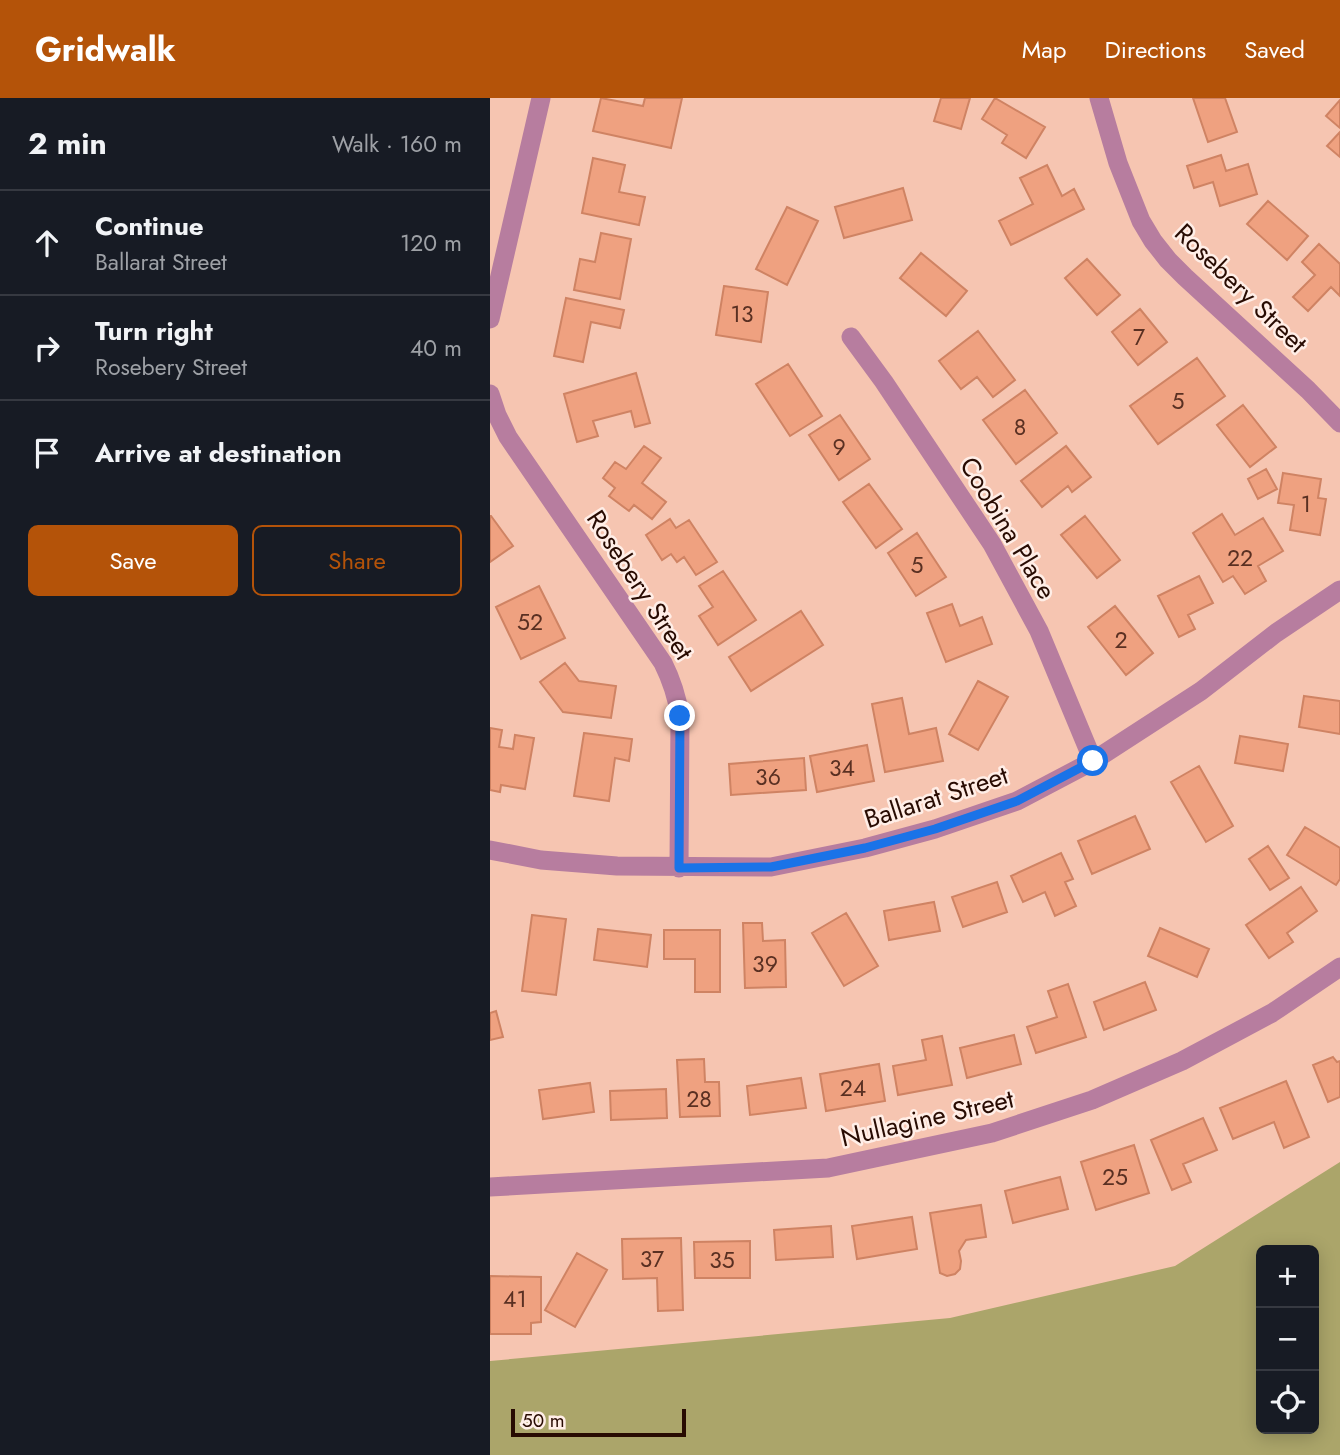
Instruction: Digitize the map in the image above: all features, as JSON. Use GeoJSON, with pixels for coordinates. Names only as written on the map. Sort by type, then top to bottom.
{"type":"FeatureCollection","features":[{"type":"Feature","properties":{"kind":"street"},"geometry":{"type":"LineString","coordinates":[[490,319],[541,98]]}},
{"type":"Feature","properties":{"kind":"street","name":"Rosebery Street"},"geometry":{"type":"LineString","coordinates":[[1099,98],[1118,163],[1141,220],[1153,241],[1177,268],[1340,422]]}},
{"type":"Feature","properties":{"kind":"street","name":"Coobina Place"},"geometry":{"type":"LineString","coordinates":[[850,337],[884,382],[992,544],[1039,631],[1093,761]]}},
{"type":"Feature","properties":{"kind":"street","name":"Rosebery Street"},"geometry":{"type":"LineString","coordinates":[[490,394],[508,437],[663,663],[671,680],[680,716],[679,868]]}},
{"type":"Feature","properties":{"kind":"street","name":"Ballarat Street"},"geometry":{"type":"LineString","coordinates":[[490,850],[541,860],[617,866],[771,867],[865,848],[935,829],[1017,801],[1093,761],[1201,691],[1276,633],[1340,590]]}},
{"type":"Feature","properties":{"kind":"street","name":"Nullagine Street"},"geometry":{"type":"LineString","coordinates":[[490,1187],[828,1168],[992,1133],[1092,1100],[1182,1061],[1272,1013],[1340,967]]}},
{"type":"Feature","properties":{"kind":"shaded area"},"geometry":{"type":"Polygon","coordinates":[[[1340,1162],[1340,1455],[490,1455],[490,1361],[950,1318],[1175,1266],[1340,1162]]]}},
{"type":"Feature","properties":{"kind":"building"},"geometry":{"type":"Polygon","coordinates":[[[601,98],[643,106],[645,98],[682,98],[671,148],[593,131],[601,98]]]}},
{"type":"Feature","properties":{"kind":"building"},"geometry":{"type":"Polygon","coordinates":[[[941,98],[970,98],[961,129],[934,121],[941,98]]]}},
{"type":"Feature","properties":{"kind":"building"},"geometry":{"type":"Polygon","coordinates":[[[995,98],[1045,127],[1026,158],[1002,143],[1007,135],[982,119],[995,98]]]}},
{"type":"Feature","properties":{"kind":"building"},"geometry":{"type":"Polygon","coordinates":[[[1193,98],[1225,98],[1237,132],[1208,142],[1193,98]]]}},
{"type":"Feature","properties":{"kind":"building"},"geometry":{"type":"Polygon","coordinates":[[[1340,100],[1340,128],[1326,116],[1340,100]]]}},
{"type":"Feature","properties":{"kind":"building"},"geometry":{"type":"Polygon","coordinates":[[[1340,132],[1340,157],[1327,146],[1340,132]]]}},
{"type":"Feature","properties":{"kind":"building"},"geometry":{"type":"Polygon","coordinates":[[[1221,155],[1226,171],[1248,164],[1257,194],[1220,206],[1213,182],[1194,188],[1187,166],[1221,155]]]}},
{"type":"Feature","properties":{"kind":"building"},"geometry":{"type":"Polygon","coordinates":[[[593,158],[625,165],[619,192],[645,197],[639,225],[582,213],[593,158]]]}},
{"type":"Feature","properties":{"kind":"building"},"geometry":{"type":"Polygon","coordinates":[[[1047,165],[1062,196],[1074,189],[1084,209],[1011,245],[999,221],[1033,204],[1020,178],[1047,165]]]}},
{"type":"Feature","properties":{"kind":"building"},"geometry":{"type":"Polygon","coordinates":[[[903,188],[912,220],[844,238],[835,207],[903,188]]]}},
{"type":"Feature","properties":{"kind":"building"},"geometry":{"type":"Polygon","coordinates":[[[1268,201],[1308,236],[1287,260],[1247,224],[1268,201]]]}},
{"type":"Feature","properties":{"kind":"building"},"geometry":{"type":"Polygon","coordinates":[[[787,207],[818,221],[787,285],[756,269],[787,207]]]}},
{"type":"Feature","properties":{"kind":"building"},"geometry":{"type":"Polygon","coordinates":[[[601,233],[631,239],[620,299],[574,290],[580,259],[595,262],[601,233]]]}},
{"type":"Feature","properties":{"kind":"building"},"geometry":{"type":"Polygon","coordinates":[[[1319,244],[1340,264],[1340,296],[1331,287],[1308,311],[1293,297],[1315,275],[1302,262],[1319,244]]]}},
{"type":"Feature","properties":{"kind":"building"},"geometry":{"type":"Polygon","coordinates":[[[921,253],[967,291],[946,316],[900,278],[921,253]]]}},
{"type":"Feature","properties":{"kind":"building"},"geometry":{"type":"Polygon","coordinates":[[[1087,259],[1120,295],[1097,315],[1065,278],[1087,259]]]}},
{"type":"Feature","properties":{"kind":"building"},"geometry":{"type":"Polygon","coordinates":[[[724,286],[768,292],[761,342],[716,335],[724,286]]]}},
{"type":"Feature","properties":{"kind":"building"},"geometry":{"type":"Polygon","coordinates":[[[566,298],[624,310],[620,328],[591,322],[583,362],[554,356],[566,298]]]}},
{"type":"Feature","properties":{"kind":"building"},"geometry":{"type":"Polygon","coordinates":[[[1140,309],[1167,342],[1138,365],[1112,332],[1140,309]]]}},
{"type":"Feature","properties":{"kind":"building"},"geometry":{"type":"Polygon","coordinates":[[[978,331],[1015,380],[993,397],[977,377],[961,389],[939,361],[978,331]]]}},
{"type":"Feature","properties":{"kind":"building"},"geometry":{"type":"Polygon","coordinates":[[[1197,358],[1225,396],[1158,444],[1130,406],[1197,358]]]}},
{"type":"Feature","properties":{"kind":"building"},"geometry":{"type":"Polygon","coordinates":[[[788,364],[822,416],[790,436],[756,384],[788,364]]]}},
{"type":"Feature","properties":{"kind":"building"},"geometry":{"type":"Polygon","coordinates":[[[636,373],[650,423],[635,427],[631,411],[593,421],[598,436],[577,442],[564,394],[636,373]]]}},
{"type":"Feature","properties":{"kind":"building"},"geometry":{"type":"Polygon","coordinates":[[[1025,390],[1057,433],[1016,464],[983,420],[1025,390]]]}},
{"type":"Feature","properties":{"kind":"building"},"geometry":{"type":"Polygon","coordinates":[[[1243,405],[1276,447],[1250,467],[1217,425],[1243,405]]]}},
{"type":"Feature","properties":{"kind":"building"},"geometry":{"type":"Polygon","coordinates":[[[840,415],[870,459],[839,480],[809,435],[840,415]]]}},
{"type":"Feature","properties":{"kind":"building"},"geometry":{"type":"Polygon","coordinates":[[[644,446],[661,458],[642,483],[666,502],[652,519],[634,505],[629,511],[609,496],[615,488],[603,478],[615,462],[626,469],[644,446]]]}},
{"type":"Feature","properties":{"kind":"building"},"geometry":{"type":"Polygon","coordinates":[[[1066,446],[1091,477],[1072,492],[1068,486],[1042,507],[1021,481],[1066,446]]]}},
{"type":"Feature","properties":{"kind":"building"},"geometry":{"type":"Polygon","coordinates":[[[1266,469],[1277,489],[1258,499],[1248,479],[1266,469]]]}},
{"type":"Feature","properties":{"kind":"building"},"geometry":{"type":"Polygon","coordinates":[[[1283,473],[1321,479],[1318,498],[1326,499],[1320,535],[1290,530],[1294,505],[1278,503],[1283,473]]]}},
{"type":"Feature","properties":{"kind":"building"},"geometry":{"type":"Polygon","coordinates":[[[869,484],[902,529],[876,548],[843,502],[869,484]]]}},
{"type":"Feature","properties":{"kind":"building"},"geometry":{"type":"Polygon","coordinates":[[[1222,514],[1235,535],[1263,518],[1283,551],[1258,566],[1266,581],[1245,594],[1233,576],[1223,582],[1193,533],[1222,514]]]}},
{"type":"Feature","properties":{"kind":"building"},"geometry":{"type":"Polygon","coordinates":[[[490,516],[513,546],[490,562],[490,516]]]}},
{"type":"Feature","properties":{"kind":"building"},"geometry":{"type":"Polygon","coordinates":[[[1085,516],[1120,560],[1097,578],[1061,535],[1085,516]]]}},
{"type":"Feature","properties":{"kind":"building"},"geometry":{"type":"Polygon","coordinates":[[[670,519],[676,528],[689,520],[717,562],[696,575],[684,557],[677,562],[671,554],[662,560],[646,535],[670,519]]]}},
{"type":"Feature","properties":{"kind":"building"},"geometry":{"type":"Polygon","coordinates":[[[917,533],[946,577],[916,596],[888,553],[917,533]]]}},
{"type":"Feature","properties":{"kind":"building"},"geometry":{"type":"Polygon","coordinates":[[[723,571],[756,620],[718,645],[699,616],[713,607],[699,586],[723,571]]]}},
{"type":"Feature","properties":{"kind":"building"},"geometry":{"type":"Polygon","coordinates":[[[1199,576],[1213,603],[1188,615],[1195,629],[1179,637],[1158,596],[1199,576]]]}},
{"type":"Feature","properties":{"kind":"building"},"geometry":{"type":"Polygon","coordinates":[[[539,586],[565,638],[521,659],[496,607],[539,586]]]}},
{"type":"Feature","properties":{"kind":"building"},"geometry":{"type":"Polygon","coordinates":[[[952,604],[960,626],[982,617],[992,644],[946,662],[927,613],[952,604]]]}},
{"type":"Feature","properties":{"kind":"building"},"geometry":{"type":"Polygon","coordinates":[[[1115,606],[1153,653],[1126,675],[1088,627],[1115,606]]]}},
{"type":"Feature","properties":{"kind":"building"},"geometry":{"type":"Polygon","coordinates":[[[801,611],[823,645],[751,691],[729,657],[801,611]]]}},
{"type":"Feature","properties":{"kind":"building"},"geometry":{"type":"Polygon","coordinates":[[[565,663],[579,681],[616,686],[611,718],[563,712],[540,682],[565,663]]]}},
{"type":"Feature","properties":{"kind":"building"},"geometry":{"type":"Polygon","coordinates":[[[978,681],[1008,697],[978,750],[949,734],[978,681]]]}},
{"type":"Feature","properties":{"kind":"building"},"geometry":{"type":"Polygon","coordinates":[[[1304,696],[1340,701],[1340,734],[1299,727],[1304,696]]]}},
{"type":"Feature","properties":{"kind":"building"},"geometry":{"type":"Polygon","coordinates":[[[902,698],[909,734],[936,728],[943,761],[885,772],[872,704],[902,698]]]}},
{"type":"Feature","properties":{"kind":"building"},"geometry":{"type":"Polygon","coordinates":[[[490,728],[502,730],[499,747],[513,749],[515,735],[534,738],[525,789],[501,785],[500,792],[490,790],[490,728]]]}},
{"type":"Feature","properties":{"kind":"building"},"geometry":{"type":"Polygon","coordinates":[[[584,733],[632,739],[629,761],[615,758],[609,801],[574,796],[584,733]]]}},
{"type":"Feature","properties":{"kind":"building"},"geometry":{"type":"Polygon","coordinates":[[[1240,736],[1288,744],[1283,771],[1235,763],[1240,736]]]}},
{"type":"Feature","properties":{"kind":"building"},"geometry":{"type":"Polygon","coordinates":[[[867,745],[874,781],[817,792],[810,756],[867,745]]]}},
{"type":"Feature","properties":{"kind":"building"},"geometry":{"type":"Polygon","coordinates":[[[804,758],[806,790],[731,795],[729,764],[804,758]]]}},
{"type":"Feature","properties":{"kind":"building"},"geometry":{"type":"Polygon","coordinates":[[[1199,766],[1233,826],[1206,842],[1171,782],[1199,766]]]}},
{"type":"Feature","properties":{"kind":"building"},"geometry":{"type":"Polygon","coordinates":[[[1135,816],[1150,849],[1092,874],[1078,841],[1135,816]]]}},
{"type":"Feature","properties":{"kind":"building"},"geometry":{"type":"Polygon","coordinates":[[[1305,827],[1340,848],[1340,879],[1336,885],[1287,855],[1305,827]]]}},
{"type":"Feature","properties":{"kind":"building"},"geometry":{"type":"Polygon","coordinates":[[[1268,846],[1289,878],[1270,890],[1249,859],[1268,846]]]}},
{"type":"Feature","properties":{"kind":"building"},"geometry":{"type":"Polygon","coordinates":[[[1061,853],[1073,879],[1065,882],[1076,906],[1055,916],[1045,892],[1023,902],[1011,876],[1061,853]]]}},
{"type":"Feature","properties":{"kind":"building"},"geometry":{"type":"Polygon","coordinates":[[[997,882],[1007,912],[963,927],[952,897],[997,882]]]}},
{"type":"Feature","properties":{"kind":"building"},"geometry":{"type":"Polygon","coordinates":[[[1301,887],[1317,911],[1287,933],[1293,942],[1269,958],[1246,925],[1301,887]]]}},
{"type":"Feature","properties":{"kind":"building"},"geometry":{"type":"Polygon","coordinates":[[[934,902],[940,931],[889,940],[884,911],[934,902]]]}},
{"type":"Feature","properties":{"kind":"building"},"geometry":{"type":"Polygon","coordinates":[[[846,913],[878,966],[844,986],[812,933],[846,913]]]}},
{"type":"Feature","properties":{"kind":"building"},"geometry":{"type":"Polygon","coordinates":[[[532,915],[566,919],[556,995],[522,991],[532,915]]]}},
{"type":"Feature","properties":{"kind":"building"},"geometry":{"type":"Polygon","coordinates":[[[743,923],[762,923],[763,941],[785,940],[786,987],[745,988],[743,923]]]}},
{"type":"Feature","properties":{"kind":"building"},"geometry":{"type":"Polygon","coordinates":[[[1160,928],[1209,949],[1197,977],[1148,956],[1160,928]]]}},
{"type":"Feature","properties":{"kind":"building"},"geometry":{"type":"Polygon","coordinates":[[[598,929],[651,935],[647,967],[594,960],[598,929]]]}},
{"type":"Feature","properties":{"kind":"building"},"geometry":{"type":"Polygon","coordinates":[[[664,930],[720,930],[720,992],[695,992],[695,959],[664,959],[664,930]]]}},
{"type":"Feature","properties":{"kind":"building"},"geometry":{"type":"Polygon","coordinates":[[[1145,982],[1156,1010],[1104,1030],[1094,1002],[1145,982]]]}},
{"type":"Feature","properties":{"kind":"building"},"geometry":{"type":"Polygon","coordinates":[[[1068,984],[1086,1037],[1036,1053],[1027,1027],[1057,1017],[1048,991],[1068,984]]]}},
{"type":"Feature","properties":{"kind":"building"},"geometry":{"type":"Polygon","coordinates":[[[496,1011],[503,1037],[490,1040],[490,1013],[496,1011]]]}},
{"type":"Feature","properties":{"kind":"building"},"geometry":{"type":"Polygon","coordinates":[[[1014,1035],[1021,1064],[967,1078],[960,1048],[1014,1035]]]}},
{"type":"Feature","properties":{"kind":"building"},"geometry":{"type":"Polygon","coordinates":[[[942,1036],[952,1085],[898,1095],[893,1066],[926,1060],[922,1040],[942,1036]]]}},
{"type":"Feature","properties":{"kind":"building"},"geometry":{"type":"Polygon","coordinates":[[[1333,1057],[1337,1062],[1340,1061],[1340,1097],[1328,1102],[1313,1065],[1333,1057]]]}},
{"type":"Feature","properties":{"kind":"building"},"geometry":{"type":"Polygon","coordinates":[[[704,1059],[705,1082],[719,1082],[720,1116],[680,1117],[677,1060],[704,1059]]]}},
{"type":"Feature","properties":{"kind":"building"},"geometry":{"type":"Polygon","coordinates":[[[879,1064],[885,1101],[826,1111],[820,1074],[879,1064]]]}},
{"type":"Feature","properties":{"kind":"building"},"geometry":{"type":"Polygon","coordinates":[[[801,1078],[806,1108],[750,1115],[747,1086],[801,1078]]]}},
{"type":"Feature","properties":{"kind":"building"},"geometry":{"type":"Polygon","coordinates":[[[1286,1081],[1309,1137],[1284,1148],[1274,1122],[1233,1139],[1220,1108],[1286,1081]]]}},
{"type":"Feature","properties":{"kind":"building"},"geometry":{"type":"Polygon","coordinates":[[[590,1083],[594,1112],[543,1119],[539,1090],[590,1083]]]}},
{"type":"Feature","properties":{"kind":"building"},"geometry":{"type":"Polygon","coordinates":[[[666,1089],[667,1118],[611,1120],[610,1091],[666,1089]]]}},
{"type":"Feature","properties":{"kind":"building"},"geometry":{"type":"Polygon","coordinates":[[[1203,1118],[1217,1150],[1183,1164],[1191,1182],[1172,1190],[1151,1140],[1203,1118]]]}},
{"type":"Feature","properties":{"kind":"building"},"geometry":{"type":"Polygon","coordinates":[[[1134,1145],[1149,1193],[1096,1210],[1081,1162],[1134,1145]]]}},
{"type":"Feature","properties":{"kind":"building"},"geometry":{"type":"Polygon","coordinates":[[[1060,1177],[1068,1209],[1013,1223],[1005,1191],[1060,1177]]]}},
{"type":"Feature","properties":{"kind":"building"},"geometry":{"type":"Polygon","coordinates":[[[981,1205],[986,1237],[966,1240],[959,1251],[960,1269],[955,1274],[947,1276],[940,1273],[930,1213],[981,1205]]]}},
{"type":"Feature","properties":{"kind":"building"},"geometry":{"type":"Polygon","coordinates":[[[912,1217],[917,1249],[857,1259],[852,1226],[912,1217]]]}},
{"type":"Feature","properties":{"kind":"building"},"geometry":{"type":"Polygon","coordinates":[[[831,1226],[833,1257],[776,1260],[774,1230],[831,1226]]]}},
{"type":"Feature","properties":{"kind":"building"},"geometry":{"type":"Polygon","coordinates":[[[681,1238],[683,1310],[658,1311],[657,1278],[623,1279],[622,1239],[681,1238]]]}},
{"type":"Feature","properties":{"kind":"building"},"geometry":{"type":"Polygon","coordinates":[[[750,1241],[750,1278],[695,1278],[694,1242],[750,1241]]]}},
{"type":"Feature","properties":{"kind":"building"},"geometry":{"type":"Polygon","coordinates":[[[577,1253],[607,1270],[575,1327],[545,1310],[577,1253]]]}},
{"type":"Feature","properties":{"kind":"building"},"geometry":{"type":"Polygon","coordinates":[[[490,1276],[541,1277],[541,1322],[531,1323],[531,1334],[490,1334],[490,1276]]]}},
{"type":"Feature","properties":{"kind":"route"},"geometry":{"type":"LineString","coordinates":[[680,716],[679,868],[771,867],[865,848],[935,829],[1017,801],[1093,761]]}}]}
